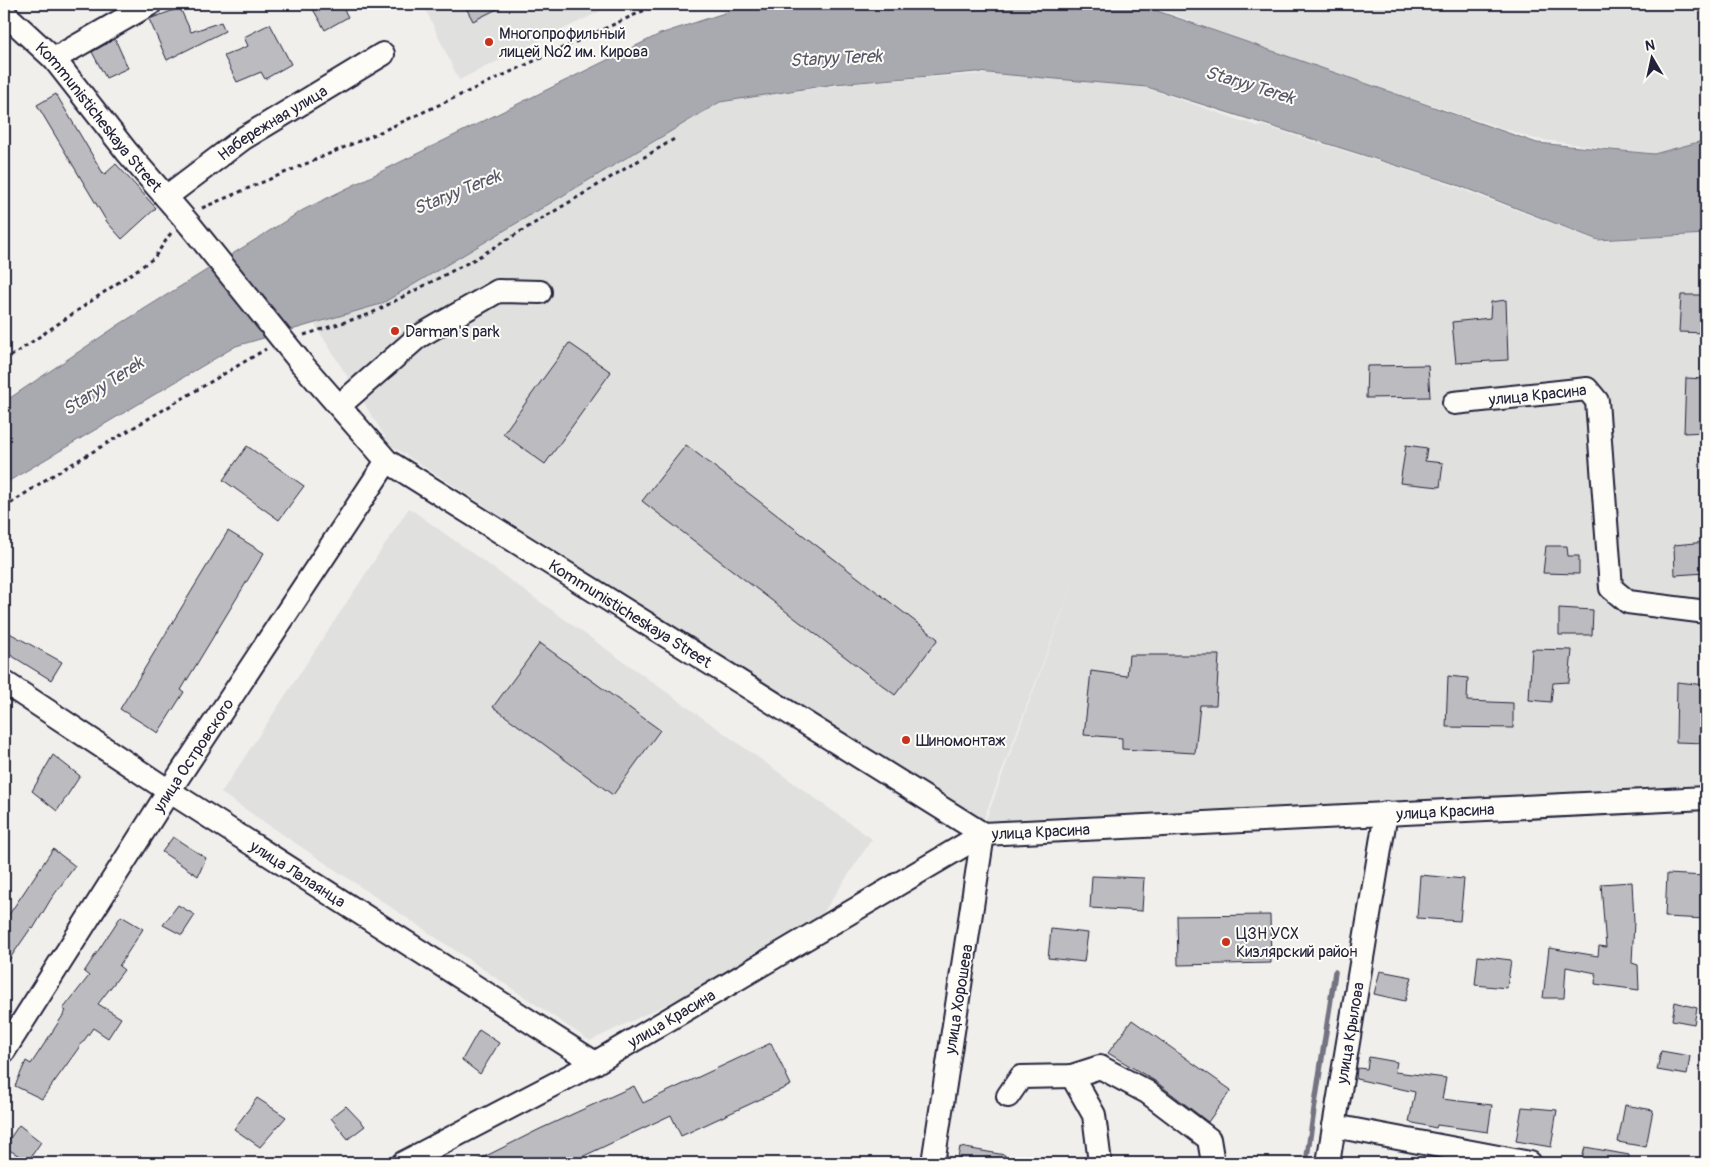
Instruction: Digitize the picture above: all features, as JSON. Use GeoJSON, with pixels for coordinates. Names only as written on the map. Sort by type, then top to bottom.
{"type":"FeatureCollection","features":[{"type":"Feature","properties":{"kind":"street"},"geometry":{"type":"LineString","coordinates":[[54,59],[150,4]]}},
{"type":"Feature","properties":{"kind":"street","name":"Kommunisticheskaya Street"},"geometry":{"type":"LineString","coordinates":[[4,13],[54,59],[127,152],[187,221],[302,364],[387,461],[983,834]]}},
{"type":"Feature","properties":{"kind":"street","name":"Набережная улица"},"geometry":{"type":"LineString","coordinates":[[166,197],[244,138],[383,54]]}},
{"type":"Feature","properties":{"kind":"street"},"geometry":{"type":"LineString","coordinates":[[339,406],[418,337],[498,291],[540,292]]}},
{"type":"Feature","properties":{"kind":"street","name":"улица Красина"},"geometry":{"type":"LineString","coordinates":[[1454,403],[1587,389],[1596,401],[1611,588],[1628,602],[1706,612]]}},
{"type":"Feature","properties":{"kind":"street","name":"улица Островского"},"geometry":{"type":"LineString","coordinates":[[4,1051],[169,791],[387,461]]}},
{"type":"Feature","properties":{"kind":"street","name":"улица Лалаянца"},"geometry":{"type":"LineString","coordinates":[[4,682],[169,791],[594,1063]]}},
{"type":"Feature","properties":{"kind":"street","name":"улица Красина"},"geometry":{"type":"LineString","coordinates":[[402,1163],[594,1063],[983,834],[1706,798]]}},
{"type":"Feature","properties":{"kind":"street","name":"улица Крылова"},"geometry":{"type":"LineString","coordinates":[[1328,1163],[1386,813]]}},
{"type":"Feature","properties":{"kind":"street","name":"улица Хорошева"},"geometry":{"type":"LineString","coordinates":[[932,1163],[983,834]]}},
{"type":"Feature","properties":{"kind":"street"},"geometry":{"type":"LineString","coordinates":[[1008,1096],[1020,1078],[1072,1076],[1100,1068],[1147,1092],[1209,1139],[1213,1163]]}},
{"type":"Feature","properties":{"kind":"street"},"geometry":{"type":"LineString","coordinates":[[1072,1076],[1094,1115],[1100,1163]]}},
{"type":"Feature","properties":{"kind":"street"},"geometry":{"type":"LineString","coordinates":[[1334,1126],[1530,1163]]}},
{"type":"Feature","properties":{"kind":"path"},"geometry":{"type":"LineString","coordinates":[[4,361],[154,258],[187,221],[658,4]]}},
{"type":"Feature","properties":{"kind":"path"},"geometry":{"type":"LineString","coordinates":[[300,336],[379,310],[475,259],[676,138]]}},
{"type":"Feature","properties":{"kind":"path"},"geometry":{"type":"LineString","coordinates":[[4,508],[45,480],[274,344]]}},
{"type":"Feature","properties":{"kind":"shaded area","name":"Многопрофильный лицей №2 им. Кирова"},"geometry":{"type":"Polygon","coordinates":[[[423,4],[615,4],[459,80],[423,4]]]}},
{"type":"Feature","properties":{"kind":"shaded area"},"geometry":{"type":"Polygon","coordinates":[[[1145,4],[1706,4],[1706,142],[1658,155],[1535,139],[1301,62],[1145,4]]]}},
{"type":"Feature","properties":{"kind":"shaded area"},"geometry":{"type":"Polygon","coordinates":[[[993,73],[1144,87],[1260,127],[1261,125],[1435,179],[1598,241],[1706,234],[1706,798],[998,832],[985,822],[1075,578],[982,824],[390,445],[314,323],[381,304],[723,101],[856,83],[993,73]]]}},
{"type":"Feature","properties":{"kind":"shaded area"},"geometry":{"type":"Polygon","coordinates":[[[409,508],[872,839],[807,937],[590,1041],[221,793],[409,508]]]}},
{"type":"Feature","properties":{"kind":"water","name":"Staryy Terek"},"geometry":{"type":"Polygon","coordinates":[[[752,4],[1129,4],[1143,6],[1537,143],[1654,154],[1706,140],[1706,234],[1598,240],[1452,183],[1147,87],[977,72],[835,84],[720,102],[381,304],[236,346],[4,484],[4,402],[120,324],[303,210],[660,34],[752,4]]]}},
{"type":"Feature","properties":{"kind":"building"},"geometry":{"type":"Polygon","coordinates":[[[310,4],[341,4],[348,17],[325,30],[310,4]]]}},
{"type":"Feature","properties":{"kind":"building"},"geometry":{"type":"Polygon","coordinates":[[[464,4],[507,4],[473,21],[464,4]]]}},
{"type":"Feature","properties":{"kind":"building"},"geometry":{"type":"Polygon","coordinates":[[[180,8],[191,32],[221,22],[225,31],[167,60],[149,19],[180,8]]]}},
{"type":"Feature","properties":{"kind":"building"},"geometry":{"type":"Polygon","coordinates":[[[270,24],[291,64],[265,79],[261,72],[237,82],[224,56],[248,46],[244,37],[270,24]]]}},
{"type":"Feature","properties":{"kind":"building"},"geometry":{"type":"Polygon","coordinates":[[[115,39],[128,68],[106,78],[92,52],[115,39]]]}},
{"type":"Feature","properties":{"kind":"building"},"geometry":{"type":"Polygon","coordinates":[[[56,94],[104,175],[116,164],[156,208],[122,239],[107,222],[37,105],[56,94]]]}},
{"type":"Feature","properties":{"kind":"building"},"geometry":{"type":"Polygon","coordinates":[[[1681,295],[1706,295],[1706,333],[1679,332],[1681,295]]]}},
{"type":"Feature","properties":{"kind":"building"},"geometry":{"type":"Polygon","coordinates":[[[1506,300],[1508,360],[1456,363],[1452,322],[1490,318],[1491,302],[1506,300]]]}},
{"type":"Feature","properties":{"kind":"building"},"geometry":{"type":"Polygon","coordinates":[[[569,343],[611,372],[545,464],[503,434],[569,343]]]}},
{"type":"Feature","properties":{"kind":"building"},"geometry":{"type":"Polygon","coordinates":[[[1428,365],[1430,397],[1366,398],[1367,366],[1428,365]]]}},
{"type":"Feature","properties":{"kind":"building"},"geometry":{"type":"Polygon","coordinates":[[[1686,378],[1706,379],[1706,432],[1684,433],[1686,378]]]}},
{"type":"Feature","properties":{"kind":"building"},"geometry":{"type":"Polygon","coordinates":[[[686,445],[938,639],[895,695],[642,501],[686,445]]]}},
{"type":"Feature","properties":{"kind":"building"},"geometry":{"type":"Polygon","coordinates":[[[1406,445],[1427,448],[1425,461],[1443,463],[1440,487],[1400,483],[1406,445]]]}},
{"type":"Feature","properties":{"kind":"building"},"geometry":{"type":"Polygon","coordinates":[[[247,446],[304,486],[279,520],[223,480],[247,446]]]}},
{"type":"Feature","properties":{"kind":"building"},"geometry":{"type":"Polygon","coordinates":[[[228,531],[264,553],[181,690],[184,692],[158,733],[120,709],[228,531]]]}},
{"type":"Feature","properties":{"kind":"building"},"geometry":{"type":"Polygon","coordinates":[[[1706,542],[1706,573],[1675,575],[1674,545],[1706,542]]]}},
{"type":"Feature","properties":{"kind":"building"},"geometry":{"type":"Polygon","coordinates":[[[1546,546],[1567,546],[1568,556],[1579,556],[1579,574],[1543,573],[1546,546]]]}},
{"type":"Feature","properties":{"kind":"building"},"geometry":{"type":"Polygon","coordinates":[[[1559,608],[1593,610],[1592,635],[1559,635],[1559,608]]]}},
{"type":"Feature","properties":{"kind":"building"},"geometry":{"type":"Polygon","coordinates":[[[4,630],[62,662],[51,680],[4,651],[4,630]]]}},
{"type":"Feature","properties":{"kind":"building"},"geometry":{"type":"Polygon","coordinates":[[[540,643],[660,730],[613,795],[493,707],[540,643]]]}},
{"type":"Feature","properties":{"kind":"building"},"geometry":{"type":"Polygon","coordinates":[[[1532,649],[1572,650],[1569,682],[1553,683],[1551,702],[1529,700],[1532,649]]]}},
{"type":"Feature","properties":{"kind":"building"},"geometry":{"type":"Polygon","coordinates":[[[1129,655],[1219,655],[1216,705],[1200,705],[1195,753],[1122,749],[1122,738],[1084,735],[1091,671],[1127,676],[1129,655]]]}},
{"type":"Feature","properties":{"kind":"building"},"geometry":{"type":"Polygon","coordinates":[[[1448,676],[1468,678],[1467,701],[1513,703],[1513,728],[1446,727],[1448,676]]]}},
{"type":"Feature","properties":{"kind":"building"},"geometry":{"type":"Polygon","coordinates":[[[1677,682],[1706,685],[1706,743],[1676,742],[1677,682]]]}},
{"type":"Feature","properties":{"kind":"building"},"geometry":{"type":"Polygon","coordinates":[[[53,755],[80,776],[57,811],[32,791],[53,755]]]}},
{"type":"Feature","properties":{"kind":"building"},"geometry":{"type":"Polygon","coordinates":[[[173,837],[206,858],[198,876],[162,852],[173,837]]]}},
{"type":"Feature","properties":{"kind":"building"},"geometry":{"type":"Polygon","coordinates":[[[53,849],[75,866],[51,899],[33,929],[31,928],[4,967],[4,922],[53,849]]]}},
{"type":"Feature","properties":{"kind":"building"},"geometry":{"type":"Polygon","coordinates":[[[1667,874],[1706,876],[1706,919],[1665,917],[1667,874]]]}},
{"type":"Feature","properties":{"kind":"building"},"geometry":{"type":"Polygon","coordinates":[[[1420,875],[1464,879],[1460,921],[1417,918],[1420,875]]]}},
{"type":"Feature","properties":{"kind":"building"},"geometry":{"type":"Polygon","coordinates":[[[1092,876],[1144,878],[1142,911],[1090,908],[1092,876]]]}},
{"type":"Feature","properties":{"kind":"building"},"geometry":{"type":"Polygon","coordinates":[[[1632,882],[1634,921],[1632,963],[1638,965],[1639,990],[1595,984],[1596,973],[1566,967],[1564,998],[1543,998],[1549,948],[1598,956],[1599,946],[1606,947],[1601,884],[1632,882]]]}},
{"type":"Feature","properties":{"kind":"building"},"geometry":{"type":"Polygon","coordinates":[[[178,905],[195,915],[182,935],[163,925],[178,905]]]}},
{"type":"Feature","properties":{"kind":"building"},"geometry":{"type":"Polygon","coordinates":[[[1270,915],[1271,963],[1178,965],[1177,916],[1270,915]]]}},
{"type":"Feature","properties":{"kind":"building"},"geometry":{"type":"Polygon","coordinates":[[[121,916],[143,929],[119,966],[124,970],[98,1004],[121,1018],[108,1038],[93,1028],[42,1099],[15,1086],[26,1061],[31,1064],[66,1011],[63,1009],[89,976],[84,972],[121,916]]]}},
{"type":"Feature","properties":{"kind":"building"},"geometry":{"type":"Polygon","coordinates":[[[1051,929],[1088,933],[1084,962],[1048,958],[1051,929]]]}},
{"type":"Feature","properties":{"kind":"building"},"geometry":{"type":"Polygon","coordinates":[[[1478,956],[1511,960],[1507,988],[1475,985],[1478,956]]]}},
{"type":"Feature","properties":{"kind":"building"},"geometry":{"type":"Polygon","coordinates":[[[1380,971],[1412,977],[1405,1001],[1374,994],[1380,971]]]}},
{"type":"Feature","properties":{"kind":"building"},"geometry":{"type":"Polygon","coordinates":[[[1675,1002],[1697,1008],[1694,1024],[1672,1020],[1675,1002]]]}},
{"type":"Feature","properties":{"kind":"building"},"geometry":{"type":"Polygon","coordinates":[[[1132,1020],[1231,1090],[1208,1122],[1155,1081],[1108,1053],[1132,1020]]]}},
{"type":"Feature","properties":{"kind":"building"},"geometry":{"type":"Polygon","coordinates":[[[479,1030],[499,1043],[480,1074],[462,1060],[479,1030]]]}},
{"type":"Feature","properties":{"kind":"building"},"geometry":{"type":"Polygon","coordinates":[[[771,1043],[791,1085],[681,1136],[671,1115],[569,1163],[472,1163],[540,1129],[634,1086],[643,1103],[771,1043]]]}},
{"type":"Feature","properties":{"kind":"building"},"geometry":{"type":"Polygon","coordinates":[[[1661,1051],[1690,1056],[1687,1075],[1657,1070],[1661,1051]]]}},
{"type":"Feature","properties":{"kind":"building"},"geometry":{"type":"Polygon","coordinates":[[[1369,1057],[1397,1062],[1395,1072],[1446,1078],[1442,1099],[1492,1105],[1488,1132],[1437,1125],[1436,1128],[1409,1122],[1415,1092],[1356,1079],[1357,1068],[1367,1069],[1369,1057]]]}},
{"type":"Feature","properties":{"kind":"building"},"geometry":{"type":"Polygon","coordinates":[[[257,1098],[286,1117],[260,1147],[234,1129],[257,1098]]]}},
{"type":"Feature","properties":{"kind":"building"},"geometry":{"type":"Polygon","coordinates":[[[1625,1105],[1653,1110],[1646,1147],[1618,1142],[1625,1105]]]}},
{"type":"Feature","properties":{"kind":"building"},"geometry":{"type":"Polygon","coordinates":[[[346,1106],[365,1126],[348,1139],[331,1118],[346,1106]]]}},
{"type":"Feature","properties":{"kind":"building"},"geometry":{"type":"Polygon","coordinates":[[[1522,1107],[1557,1110],[1551,1147],[1516,1141],[1522,1107]]]}},
{"type":"Feature","properties":{"kind":"building"},"geometry":{"type":"Polygon","coordinates":[[[19,1125],[41,1142],[28,1161],[4,1147],[19,1125]]]}},
{"type":"Feature","properties":{"kind":"building"},"geometry":{"type":"Polygon","coordinates":[[[960,1147],[1005,1155],[1004,1163],[957,1163],[960,1147]]]}},
{"type":"Feature","properties":{"kind":"building"},"geometry":{"type":"Polygon","coordinates":[[[1585,1147],[1629,1155],[1629,1163],[1581,1163],[1585,1147]]]}},
{"type":"Feature","properties":{"kind":"waterway"},"geometry":{"type":"LineString","coordinates":[[1306,1163],[1335,972]]}},
{"type":"Feature","properties":{"kind":"place","name":"Многопрофильный лицей №2 им. Кирова"},"geometry":{"type":"Point","coordinates":[489,42]}},
{"type":"Feature","properties":{"kind":"place","name":"Darman's park"},"geometry":{"type":"Point","coordinates":[395,331]}},
{"type":"Feature","properties":{"kind":"place","name":"Шиномонтаж"},"geometry":{"type":"Point","coordinates":[906,740]}},
{"type":"Feature","properties":{"kind":"place","name":"ЦЗН УСХ Кизлярский район"},"geometry":{"type":"Point","coordinates":[1226,942]}}]}
